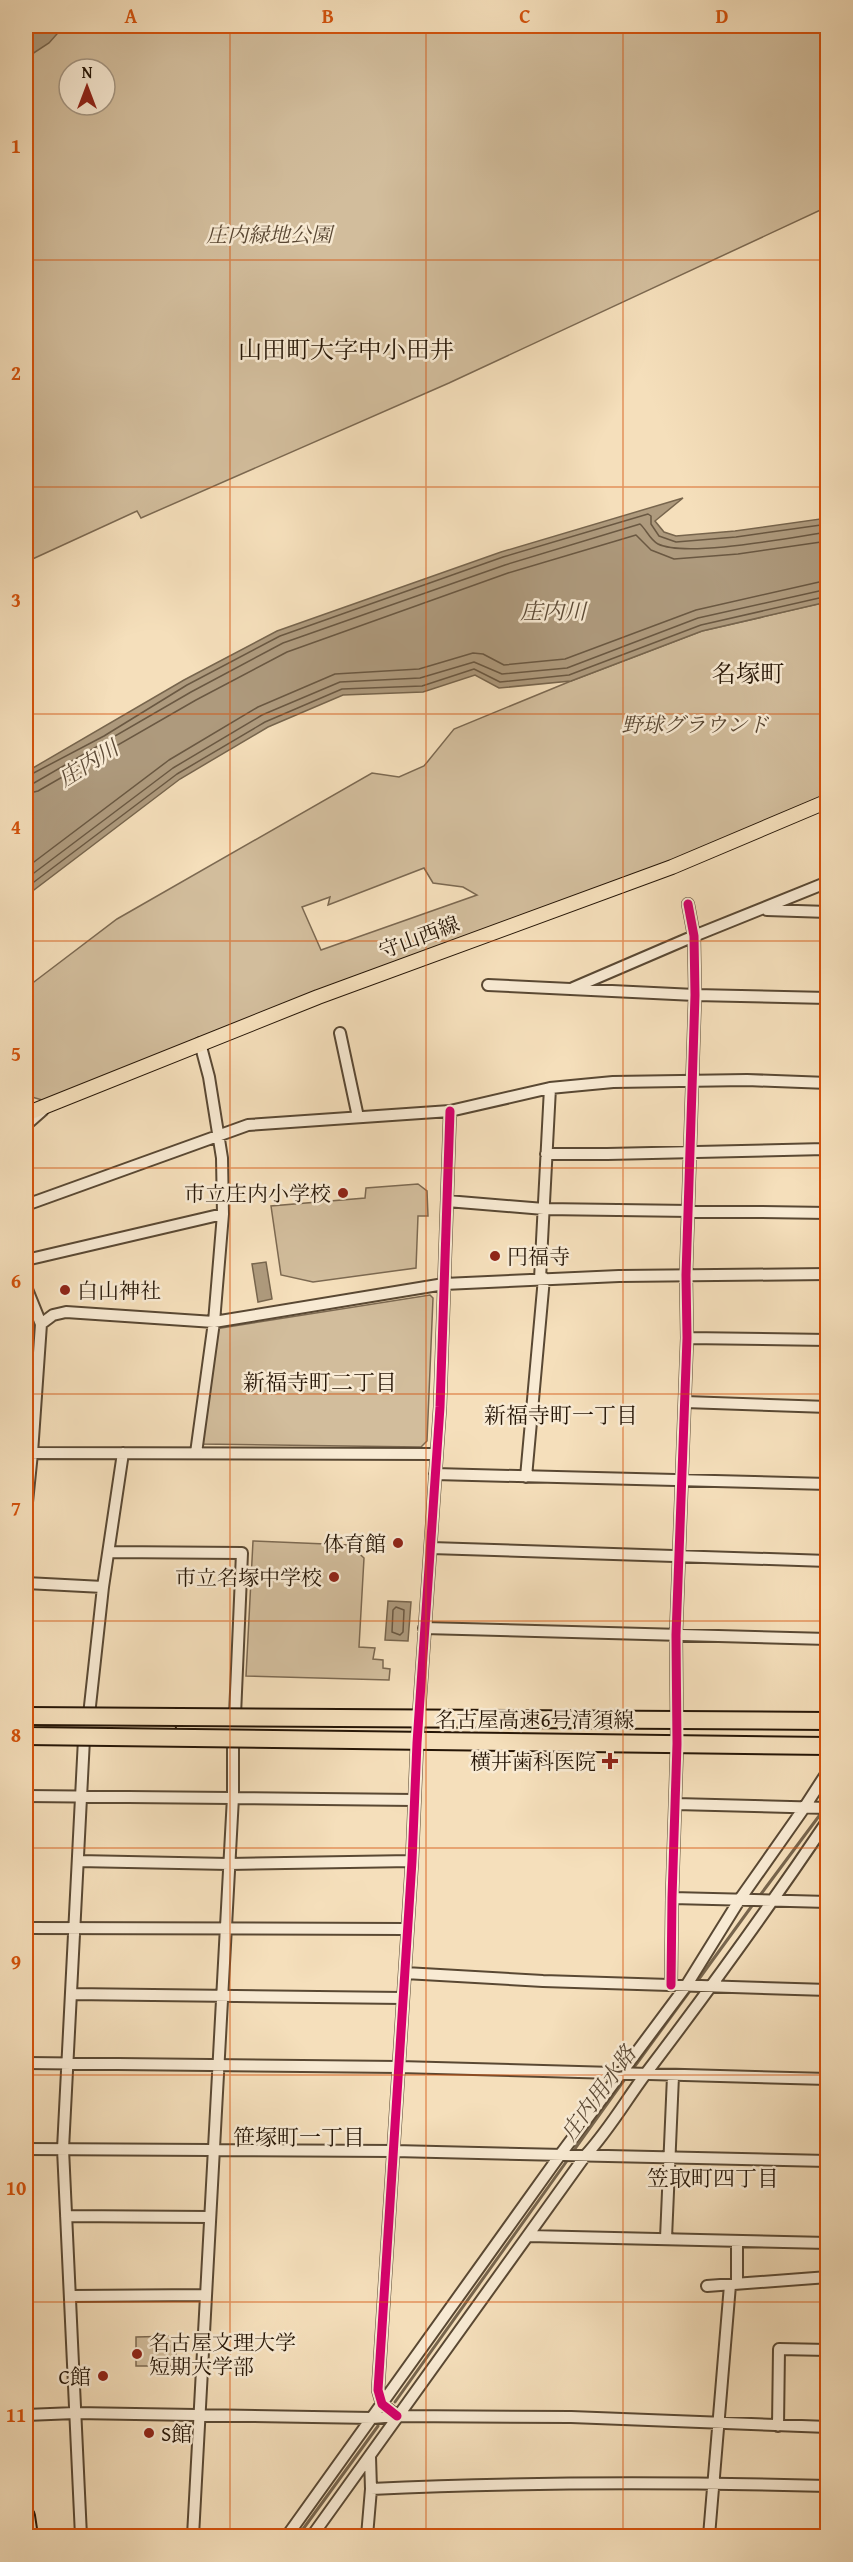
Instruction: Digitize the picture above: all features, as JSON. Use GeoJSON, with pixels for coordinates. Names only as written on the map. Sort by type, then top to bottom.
{"type":"FeatureCollection","features":[{"type":"Feature","properties":{"kind":"highway"},"geometry":{"type":"LineString","coordinates":[[26,1717],[167,1728],[470,1727],[745,1713]]}},
{"type":"Feature","properties":{"kind":"highway","name":"名古屋高速6号清須線"},"geometry":{"type":"LineString","coordinates":[[26,1717],[828,1721]]}},
{"type":"Feature","properties":{"kind":"highway"},"geometry":{"type":"LineString","coordinates":[[410,1742],[583,1733],[828,1733]]}},
{"type":"Feature","properties":{"kind":"highway","name":"名古屋高速6号清須線"},"geometry":{"type":"LineString","coordinates":[[26,1737],[828,1746]]}},
{"type":"Feature","properties":{"kind":"highway"},"geometry":{"type":"LineString","coordinates":[[26,2516],[29,2536]]}},
{"type":"Feature","properties":{"kind":"main road","name":"守山西線"},"geometry":{"type":"LineString","coordinates":[[26,1114],[318,997],[672,867],[828,801]]}},
{"type":"Feature","properties":{"kind":"street"},"geometry":{"type":"LineString","coordinates":[[570,989],[828,882]]}},
{"type":"Feature","properties":{"kind":"street"},"geometry":{"type":"LineString","coordinates":[[671,1985],[677,1744],[676,1635],[687,1338],[686,1275],[695,995],[694,936],[688,904]]}},
{"type":"Feature","properties":{"kind":"street"},"geometry":{"type":"LineString","coordinates":[[763,909],[828,912]]}},
{"type":"Feature","properties":{"kind":"street"},"geometry":{"type":"LineString","coordinates":[[488,985],[695,995],[828,998]]}},
{"type":"Feature","properties":{"kind":"street"},"geometry":{"type":"LineString","coordinates":[[340,1033],[358,1117]]}},
{"type":"Feature","properties":{"kind":"street"},"geometry":{"type":"LineString","coordinates":[[196,1453],[214,1322],[223,1214],[219,1136],[200,1043]]}},
{"type":"Feature","properties":{"kind":"street"},"geometry":{"type":"LineString","coordinates":[[26,1205],[248,1125],[450,1111],[550,1088],[613,1082],[827,1083],[825,1149],[827,1213],[544,1209],[447,1200]]}},
{"type":"Feature","properties":{"kind":"street"},"geometry":{"type":"LineString","coordinates":[[526,1477],[542,1278],[550,1088]]}},
{"type":"Feature","properties":{"kind":"street"},"geometry":{"type":"LineString","coordinates":[[26,1125],[52,1102]]}},
{"type":"Feature","properties":{"kind":"street"},"geometry":{"type":"LineString","coordinates":[[397,2416],[382,2404],[378,2390],[412,1862],[414,1800],[410,1742],[420,1712],[431,1548],[450,1111]]}},
{"type":"Feature","properties":{"kind":"street"},"geometry":{"type":"LineString","coordinates":[[546,1154],[825,1149]]}},
{"type":"Feature","properties":{"kind":"street"},"geometry":{"type":"LineString","coordinates":[[26,1260],[223,1214]]}},
{"type":"Feature","properties":{"kind":"street"},"geometry":{"type":"LineString","coordinates":[[41,1324],[53,1315],[66,1312],[214,1322],[444,1284],[542,1278],[828,1274]]}},
{"type":"Feature","properties":{"kind":"street"},"geometry":{"type":"LineString","coordinates":[[26,1287],[41,1324],[31,1406],[26,1512]]}},
{"type":"Feature","properties":{"kind":"street"},"geometry":{"type":"LineString","coordinates":[[687,1338],[828,1340]]}},
{"type":"Feature","properties":{"kind":"street"},"geometry":{"type":"LineString","coordinates":[[685,1402],[828,1407]]}},
{"type":"Feature","properties":{"kind":"street"},"geometry":{"type":"LineString","coordinates":[[29,1453],[436,1454]]}},
{"type":"Feature","properties":{"kind":"street"},"geometry":{"type":"LineString","coordinates":[[89,1715],[103,1587],[123,1453]]}},
{"type":"Feature","properties":{"kind":"street"},"geometry":{"type":"LineString","coordinates":[[435,1474],[828,1484]]}},
{"type":"Feature","properties":{"kind":"street"},"geometry":{"type":"LineString","coordinates":[[431,1548],[828,1561]]}},
{"type":"Feature","properties":{"kind":"street"},"geometry":{"type":"LineString","coordinates":[[109,1552],[242,1553],[235,1715]]}},
{"type":"Feature","properties":{"kind":"street"},"geometry":{"type":"LineString","coordinates":[[26,1583],[103,1587]]}},
{"type":"Feature","properties":{"kind":"street"},"geometry":{"type":"LineString","coordinates":[[424,1628],[828,1639]]}},
{"type":"Feature","properties":{"kind":"street"},"geometry":{"type":"LineString","coordinates":[[26,1717],[420,1712],[677,1717]]}},
{"type":"Feature","properties":{"kind":"street"},"geometry":{"type":"LineString","coordinates":[[745,1713],[828,1715]]}},
{"type":"Feature","properties":{"kind":"street"},"geometry":{"type":"LineString","coordinates":[[26,1737],[828,1746]]}},
{"type":"Feature","properties":{"kind":"street"},"geometry":{"type":"LineString","coordinates":[[81,2536],[63,2150],[84,1739]]}},
{"type":"Feature","properties":{"kind":"street"},"geometry":{"type":"LineString","coordinates":[[193,2536],[233,1797],[233,1740]]}},
{"type":"Feature","properties":{"kind":"street"},"geometry":{"type":"LineString","coordinates":[[287,2536],[560,2156],[686,1986],[740,1899],[828,1771]]}},
{"type":"Feature","properties":{"kind":"street"},"geometry":{"type":"LineString","coordinates":[[26,1796],[414,1800]]}},
{"type":"Feature","properties":{"kind":"street"},"geometry":{"type":"LineString","coordinates":[[676,1804],[828,1808]]}},
{"type":"Feature","properties":{"kind":"street"},"geometry":{"type":"LineString","coordinates":[[313,2535],[585,2156],[600,2140],[644,2075],[712,1987],[774,1901],[828,1820]]}},
{"type":"Feature","properties":{"kind":"street"},"geometry":{"type":"LineString","coordinates":[[78,1861],[229,1864],[412,1862]]}},
{"type":"Feature","properties":{"kind":"street"},"geometry":{"type":"LineString","coordinates":[[672,1898],[828,1902]]}},
{"type":"Feature","properties":{"kind":"street"},"geometry":{"type":"LineString","coordinates":[[26,1928],[407,1929]]}},
{"type":"Feature","properties":{"kind":"street"},"geometry":{"type":"LineString","coordinates":[[405,1973],[828,1990]]}},
{"type":"Feature","properties":{"kind":"street"},"geometry":{"type":"LineString","coordinates":[[71,1994],[403,1998]]}},
{"type":"Feature","properties":{"kind":"street"},"geometry":{"type":"LineString","coordinates":[[26,2063],[399,2067],[828,2079]]}},
{"type":"Feature","properties":{"kind":"street"},"geometry":{"type":"LineString","coordinates":[[666,2238],[673,2076]]}},
{"type":"Feature","properties":{"kind":"street"},"geometry":{"type":"LineString","coordinates":[[26,2149],[394,2151],[828,2161]]}},
{"type":"Feature","properties":{"kind":"street"},"geometry":{"type":"LineString","coordinates":[[66,2216],[209,2217]]}},
{"type":"Feature","properties":{"kind":"street"},"geometry":{"type":"LineString","coordinates":[[529,2235],[828,2243]]}},
{"type":"Feature","properties":{"kind":"street"},"geometry":{"type":"LineString","coordinates":[[709,2536],[712,2483],[737,2241]]}},
{"type":"Feature","properties":{"kind":"street"},"geometry":{"type":"LineString","coordinates":[[707,2286],[828,2277]]}},
{"type":"Feature","properties":{"kind":"street"},"geometry":{"type":"LineString","coordinates":[[70,2296],[206,2295]]}},
{"type":"Feature","properties":{"kind":"street"},"geometry":{"type":"LineString","coordinates":[[778,2426],[780,2349],[828,2350]]}},
{"type":"Feature","properties":{"kind":"street"},"geometry":{"type":"LineString","coordinates":[[26,2415],[571,2417],[828,2427]]}},
{"type":"Feature","properties":{"kind":"street"},"geometry":{"type":"LineString","coordinates":[[367,2536],[371,2489],[369,2457]]}},
{"type":"Feature","properties":{"kind":"street"},"geometry":{"type":"LineString","coordinates":[[371,2489],[498,2483],[712,2483],[828,2486]]}},
{"type":"Feature","properties":{"kind":"street"},"geometry":{"type":"LineString","coordinates":[[313,2535],[333,2536]]}},
{"type":"Feature","properties":{"kind":"green space","name":"庄内緑地公園"},"geometry":{"type":"Polygon","coordinates":[[[26,26],[827,26],[827,207],[449,383],[141,518],[137,511],[26,562],[26,26]]]}},
{"type":"Feature","properties":{"kind":"green space","name":"野球グラウンド"},"geometry":{"type":"Polygon","coordinates":[[[827,602],[827,801],[52,1103],[32,1097],[31,1106],[26,1108],[26,988],[117,919],[372,773],[399,777],[424,766],[454,729],[702,631],[827,602]],[[424,868],[328,905],[330,897],[302,907],[321,950],[477,895],[463,887],[433,883],[424,868]]]}},
{"type":"Feature","properties":{"kind":"green space"},"geometry":{"type":"Polygon","coordinates":[[[418,1184],[427,1191],[428,1216],[418,1216],[416,1268],[313,1282],[281,1275],[271,1206],[365,1198],[366,1188],[418,1184]]]}},
{"type":"Feature","properties":{"kind":"green space"},"geometry":{"type":"Polygon","coordinates":[[[430,1295],[433,1298],[427,1441],[421,1447],[200,1444],[215,1329],[430,1295]]]}},
{"type":"Feature","properties":{"kind":"green space"},"geometry":{"type":"Polygon","coordinates":[[[253,1541],[350,1545],[364,1558],[359,1647],[375,1648],[373,1659],[383,1660],[383,1668],[390,1669],[389,1680],[246,1676],[253,1541]]]}},
{"type":"Feature","properties":{"kind":"green space"},"geometry":{"type":"Polygon","coordinates":[[[176,2336],[176,2366],[136,2366],[136,2337],[176,2336]]]}},
{"type":"Feature","properties":{"kind":"water"},"geometry":{"type":"Polygon","coordinates":[[[32,26],[64,26],[49,43],[26,58],[26,34],[32,26]]]}},
{"type":"Feature","properties":{"kind":"water","name":"庄内川"},"geometry":{"type":"Polygon","coordinates":[[[683,498],[655,521],[664,532],[676,536],[735,531],[827,518],[827,602],[702,631],[571,681],[499,688],[475,675],[423,692],[343,695],[268,727],[180,779],[26,896],[26,772],[184,680],[277,631],[501,552],[683,498]]]}},
{"type":"Feature","properties":{"kind":"water"},"geometry":{"type":"Polygon","coordinates":[[[266,1262],[272,1299],[258,1302],[252,1264],[266,1262]]]}},
{"type":"Feature","properties":{"kind":"water"},"geometry":{"type":"Polygon","coordinates":[[[388,1601],[411,1602],[408,1641],[385,1640],[388,1601]]]}},
{"type":"Feature","properties":{"kind":"waterway","name":"庄内用水路"},"geometry":{"type":"LineString","coordinates":[[758,1898],[822,1812]]}},
{"type":"Feature","properties":{"kind":"waterway","name":"庄内用水路"},"geometry":{"type":"LineString","coordinates":[[696,1983],[754,1903]]}},
{"type":"Feature","properties":{"kind":"waterway","name":"庄内用水路"},"geometry":{"type":"LineString","coordinates":[[632,2070],[692,1988]]}},
{"type":"Feature","properties":{"kind":"waterway","name":"庄内用水路"},"geometry":{"type":"LineString","coordinates":[[572,2153],[628,2075]]}},
{"type":"Feature","properties":{"kind":"waterway","name":"庄内用水路"},"geometry":{"type":"LineString","coordinates":[[395,2402],[569,2158]]}},
{"type":"Feature","properties":{"kind":"waterway","name":"庄内用水路"},"geometry":{"type":"LineString","coordinates":[[298,2536],[378,2426]]}},
{"type":"Feature","properties":{"kind":"cycle path"},"geometry":{"type":"LineString","coordinates":[[671,1985],[677,1744],[676,1635],[687,1338],[686,1275],[695,995],[694,936],[688,904]]}},
{"type":"Feature","properties":{"kind":"cycle path"},"geometry":{"type":"LineString","coordinates":[[397,2416],[382,2404],[378,2390],[412,1861],[417,1743],[440,1407],[450,1111]]}},
{"type":"Feature","properties":{"kind":"place","name":"市立庄内小学校"},"geometry":{"type":"Point","coordinates":[343,1193]}},
{"type":"Feature","properties":{"kind":"place","name":"円福寺"},"geometry":{"type":"Point","coordinates":[495,1256]}},
{"type":"Feature","properties":{"kind":"place","name":"白山神社"},"geometry":{"type":"Point","coordinates":[65,1290]}},
{"type":"Feature","properties":{"kind":"place","name":"体育館"},"geometry":{"type":"Point","coordinates":[398,1543]}},
{"type":"Feature","properties":{"kind":"place","name":"市立名塚中学校"},"geometry":{"type":"Point","coordinates":[334,1577]}},
{"type":"Feature","properties":{"kind":"place","name":"横井歯科医院"},"geometry":{"type":"Point","coordinates":[610,1761]}},
{"type":"Feature","properties":{"kind":"place","name":"名古屋文理大学 短期大学部"},"geometry":{"type":"Point","coordinates":[137,2354]}},
{"type":"Feature","properties":{"kind":"place","name":"C館"},"geometry":{"type":"Point","coordinates":[103,2376]}},
{"type":"Feature","properties":{"kind":"place","name":"S館"},"geometry":{"type":"Point","coordinates":[149,2433]}},
{"type":"Feature","properties":{"kind":"district","name":"山田町大字中小田井"},"geometry":{"type":"Point","coordinates":[346,349]}},
{"type":"Feature","properties":{"kind":"district","name":"名塚町"},"geometry":{"type":"Point","coordinates":[748,673]}},
{"type":"Feature","properties":{"kind":"district","name":"新福寺町二丁目"},"geometry":{"type":"Point","coordinates":[320,1382]}},
{"type":"Feature","properties":{"kind":"district","name":"新福寺町一丁目"},"geometry":{"type":"Point","coordinates":[561,1415]}},
{"type":"Feature","properties":{"kind":"district","name":"笹塚町一丁目"},"geometry":{"type":"Point","coordinates":[299,2137]}},
{"type":"Feature","properties":{"kind":"district","name":"笠取町四丁目"},"geometry":{"type":"Point","coordinates":[713,2178]}}]}
